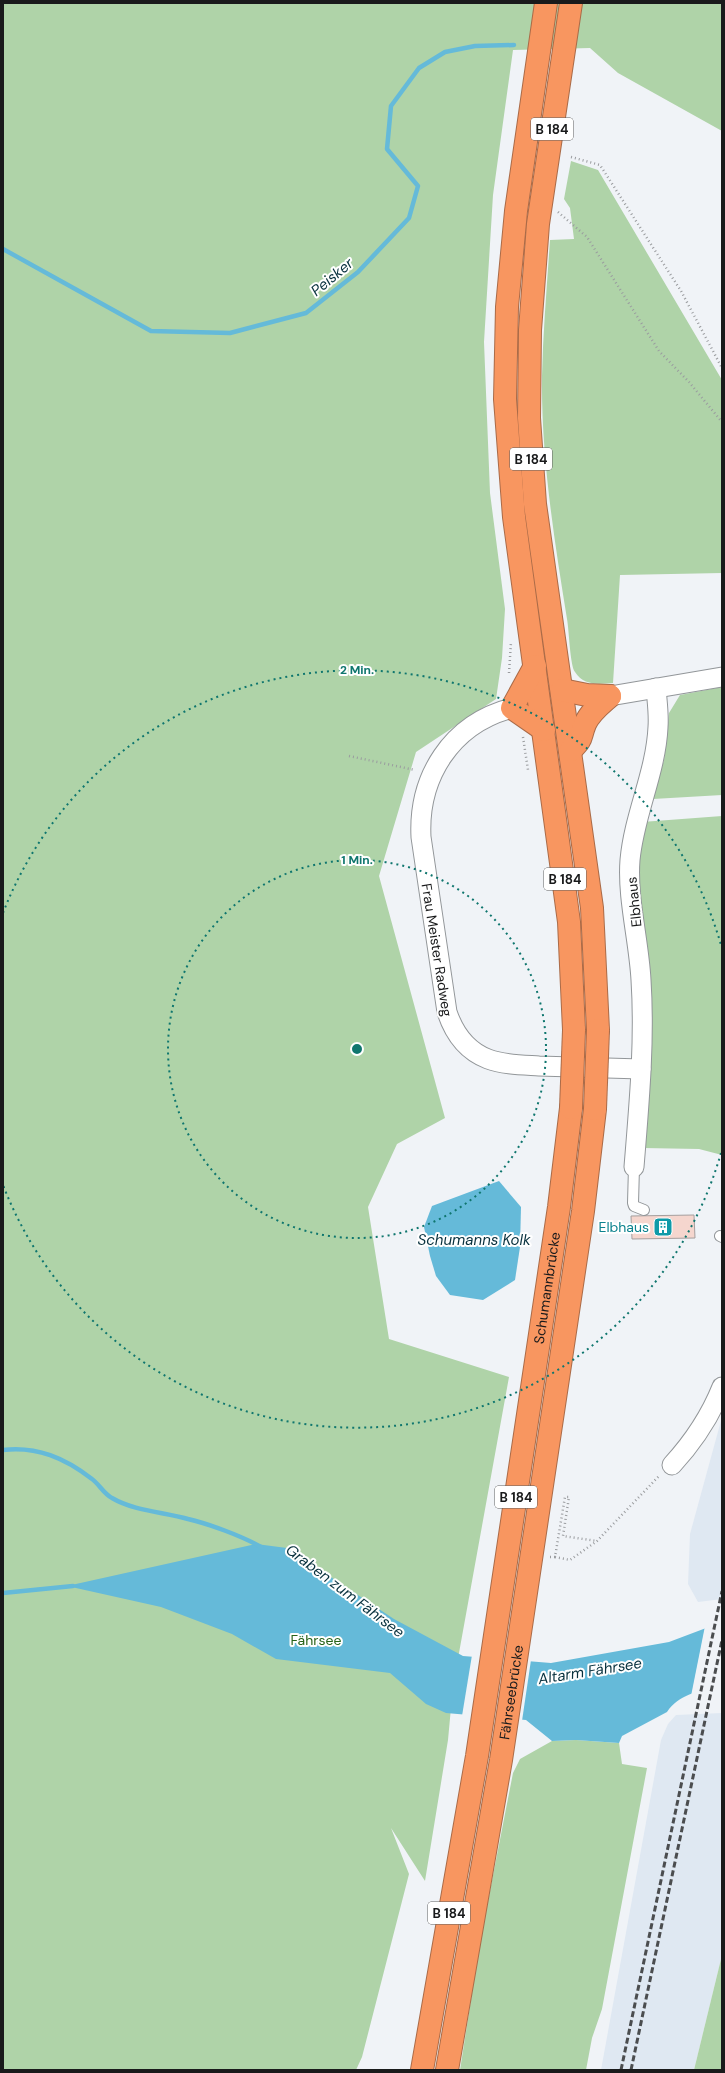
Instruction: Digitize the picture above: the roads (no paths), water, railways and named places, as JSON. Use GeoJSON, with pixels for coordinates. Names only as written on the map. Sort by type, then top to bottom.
{"type":"FeatureCollection","features":[{"type":"Feature","properties":{"kind":"highway","name":"B 184"},"geometry":{"type":"LineString","coordinates":[[544,730],[510,479],[506,407],[506,351],[507,307],[516,211],[546,3]]}},
{"type":"Feature","properties":{"kind":"highway","name":"B 184"},"geometry":{"type":"LineString","coordinates":[[571,3],[538,224],[528,374],[529,418],[535,504],[571,750]]}},
{"type":"Feature","properties":{"kind":"highway"},"geometry":{"type":"LineString","coordinates":[[535,666],[512,708],[544,730]]}},
{"type":"Feature","properties":{"kind":"highway"},"geometry":{"type":"LineString","coordinates":[[562,690],[587,695],[610,696]]}},
{"type":"Feature","properties":{"kind":"highway"},"geometry":{"type":"LineString","coordinates":[[571,750],[581,740],[585,724],[595,708],[610,696]]}},
{"type":"Feature","properties":{"kind":"highway","name":"Schumannbrücke"},"geometry":{"type":"LineString","coordinates":[[497,1625],[559,1207],[571,1108],[574,1030],[569,922],[544,730]]}},
{"type":"Feature","properties":{"kind":"highway","name":"Schumannbrücke"},"geometry":{"type":"LineString","coordinates":[[522,1625],[583,1211],[595,1109],[598,1030],[592,908],[571,750]]}},
{"type":"Feature","properties":{"kind":"highway","name":"Fährseebrücke"},"geometry":{"type":"LineString","coordinates":[[422,2070],[477,1756],[497,1625]]}},
{"type":"Feature","properties":{"kind":"highway","name":"Fährseebrücke"},"geometry":{"type":"LineString","coordinates":[[447,2070],[501,1760],[522,1625]]}},
{"type":"Feature","properties":{"kind":"street"},"geometry":{"type":"LineString","coordinates":[[610,696],[722,677]]}},
{"type":"Feature","properties":{"kind":"street","name":"Elbhaus"},"geometry":{"type":"LineString","coordinates":[[634,1167],[641,1069],[641,981],[630,884],[630,860],[636,827],[651,770],[656,741],[658,713],[656,688]]}},
{"type":"Feature","properties":{"kind":"street"},"geometry":{"type":"LineString","coordinates":[[512,708],[483,720],[456,739],[432,773],[422,803],[420,818],[421,837],[447,1012],[455,1032],[469,1048],[488,1059],[498,1062],[546,1066],[641,1069]]}},
{"type":"Feature","properties":{"kind":"street"},"geometry":{"type":"LineString","coordinates":[[672,1465],[694,1441],[715,1406],[722,1387]]}},
{"type":"Feature","properties":{"kind":"lane"},"geometry":{"type":"LineString","coordinates":[[634,1167],[633,1203],[634,1206],[644,1210]]}},
{"type":"Feature","properties":{"kind":"water","name":"Schumanns Kolk"},"geometry":{"type":"Polygon","coordinates":[[[499,1181],[521,1207],[520,1247],[515,1280],[483,1300],[450,1295],[436,1276],[424,1227],[432,1206],[499,1181]]]}},
{"type":"Feature","properties":{"kind":"water","name":"Fährsee"},"geometry":{"type":"Polygon","coordinates":[[[256,1544],[287,1548],[394,1619],[463,1656],[551,1663],[669,1642],[722,1622],[717,1686],[683,1697],[667,1712],[622,1736],[619,1743],[576,1740],[552,1741],[526,1720],[446,1713],[426,1704],[390,1673],[276,1659],[232,1634],[161,1607],[67,1586],[256,1544]]]}},
{"type":"Feature","properties":{"kind":"waterway","name":"Peisker"},"geometry":{"type":"LineString","coordinates":[[3,249],[151,331],[230,333],[306,313],[358,272],[409,218],[418,186],[387,149],[391,106],[419,68],[445,52],[475,46],[514,45]]}},
{"type":"Feature","properties":{"kind":"waterway","name":"Graben zum Fährsee"},"geometry":{"type":"LineString","coordinates":[[3,1450],[27,1450],[50,1455],[82,1472],[95,1481],[109,1496],[130,1506],[206,1524],[261,1547]]}},
{"type":"Feature","properties":{"kind":"waterway","name":"Altarm Fährsee"},"geometry":{"type":"LineString","coordinates":[[3,1593],[73,1586]]}},
{"type":"Feature","properties":{"kind":"railway"},"geometry":{"type":"LineString","coordinates":[[621,2070],[722,1591]]}},
{"type":"Feature","properties":{"kind":"railway"},"geometry":{"type":"LineString","coordinates":[[631,2070],[722,1640]]}},
{"type":"Feature","properties":{"kind":"place","name":"Elbhaus"},"geometry":{"type":"Point","coordinates":[663,1227]}}]}
